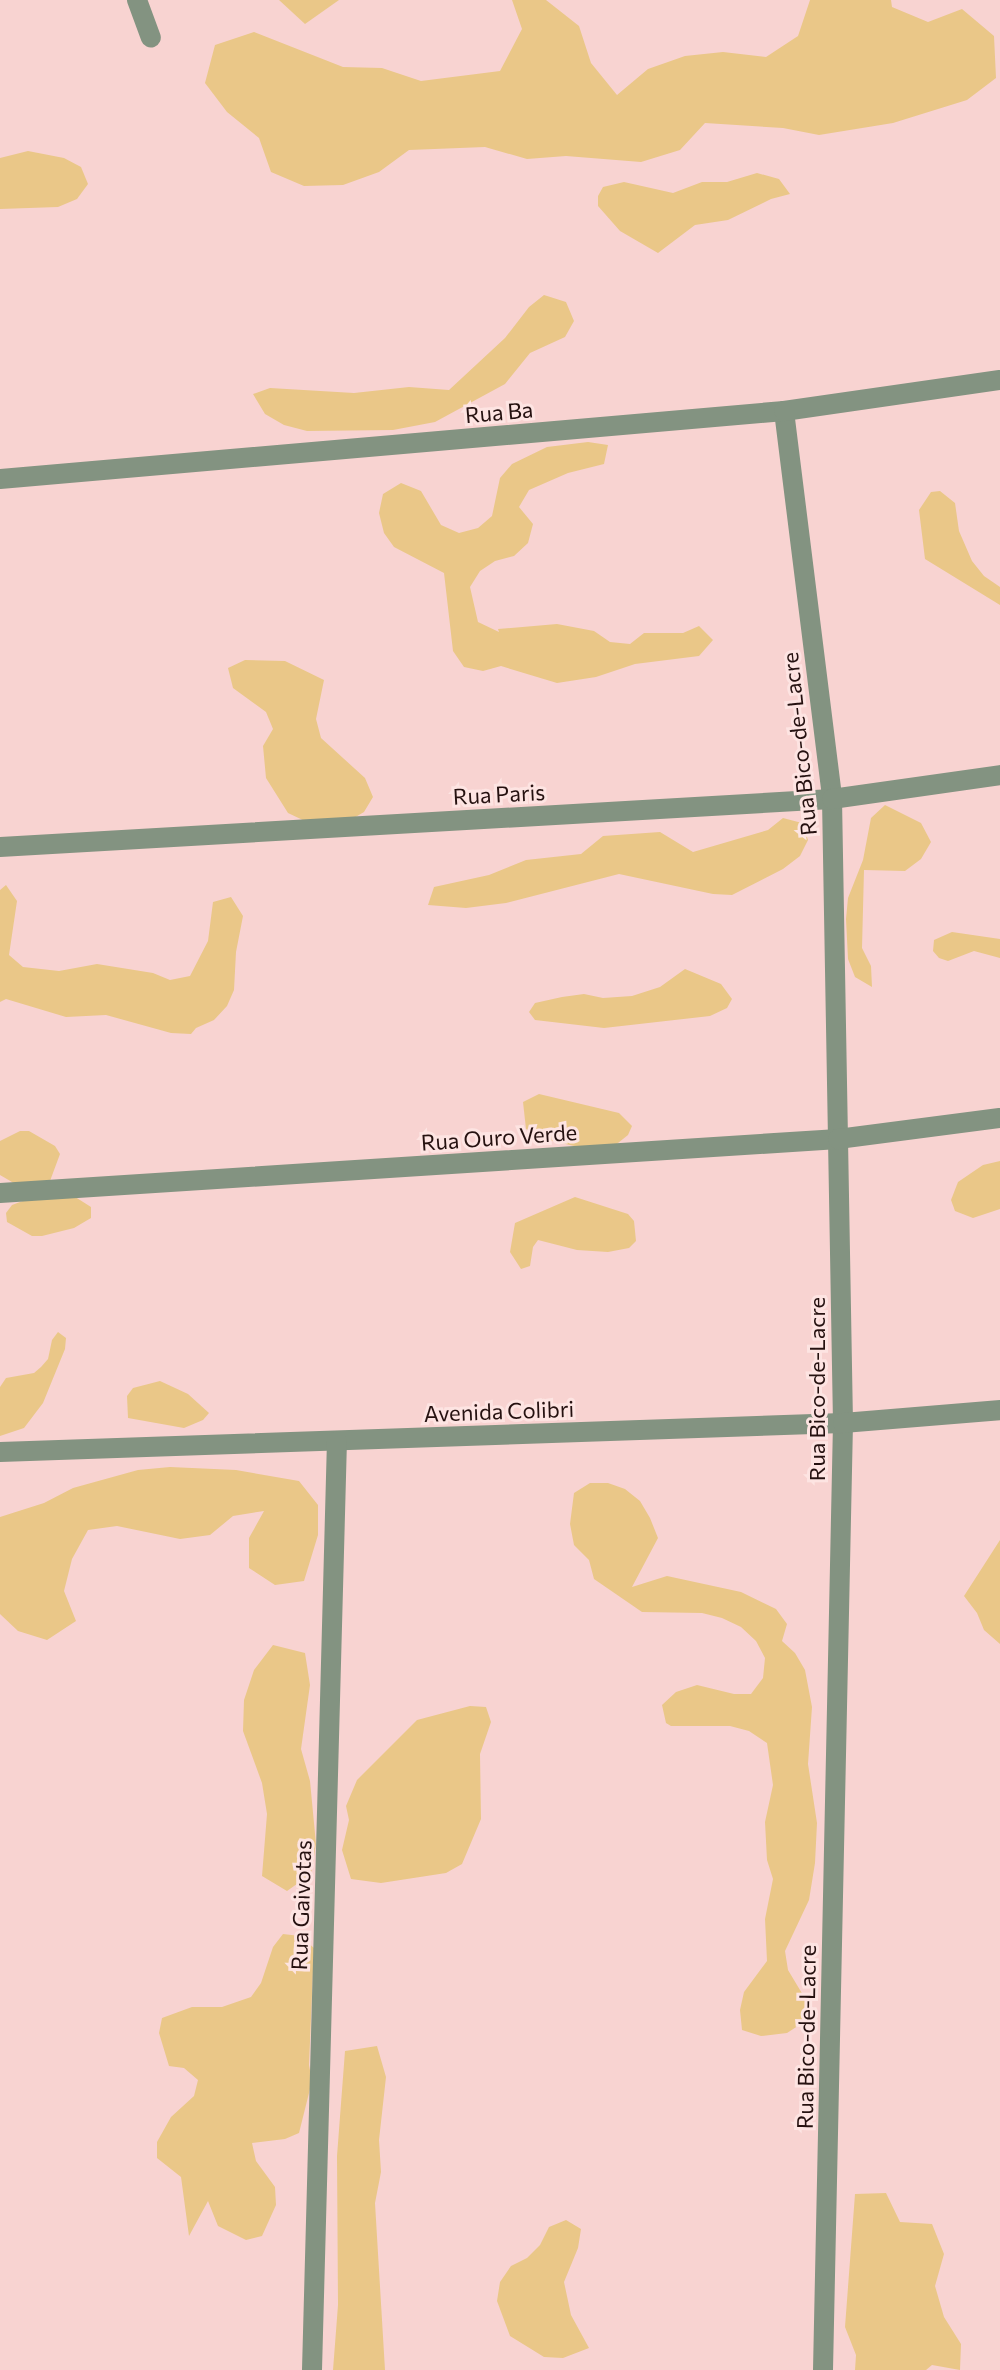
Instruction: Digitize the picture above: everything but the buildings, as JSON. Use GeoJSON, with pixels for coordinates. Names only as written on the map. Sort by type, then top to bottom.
{"type":"FeatureCollection","features":[{"type":"Feature","properties":{"kind":"street"},"geometry":{"type":"LineString","coordinates":[[137,0],[151,38]]}},
{"type":"Feature","properties":{"kind":"street","name":"Rua Ba"},"geometry":{"type":"LineString","coordinates":[[0,479],[784,411],[1000,380]]}},
{"type":"Feature","properties":{"kind":"street","name":"Rua Bico-de-Lacre"},"geometry":{"type":"LineString","coordinates":[[784,411],[832,799],[843,1423],[823,2370]]}},
{"type":"Feature","properties":{"kind":"street","name":"Rua Paris"},"geometry":{"type":"LineString","coordinates":[[0,847],[832,799],[1000,775]]}},
{"type":"Feature","properties":{"kind":"street","name":"Rua Ouro Verde"},"geometry":{"type":"LineString","coordinates":[[0,1193],[838,1139],[1000,1118]]}},
{"type":"Feature","properties":{"kind":"street","name":"Avenida Colibri"},"geometry":{"type":"LineString","coordinates":[[0,1452],[843,1423],[1000,1410]]}},
{"type":"Feature","properties":{"kind":"street","name":"Rua Gaivotas"},"geometry":{"type":"LineString","coordinates":[[312,2370],[337,1441]]}},
{"type":"Feature","properties":{"kind":"shaded area"},"geometry":{"type":"Polygon","coordinates":[[[279,0],[339,0],[305,24],[279,0]]]}},
{"type":"Feature","properties":{"kind":"shaded area"},"geometry":{"type":"Polygon","coordinates":[[[512,0],[546,0],[579,26],[591,63],[617,95],[648,69],[685,56],[723,52],[766,57],[798,36],[810,0],[891,0],[892,7],[928,22],[962,9],[994,36],[996,78],[967,100],[893,123],[819,135],[783,128],[705,123],[680,150],[641,162],[566,156],[527,159],[485,147],[409,150],[379,172],[343,185],[304,186],[271,172],[259,138],[227,112],[205,83],[215,45],[254,32],[343,67],[382,68],[421,81],[500,71],[522,29],[512,0]]]}},
{"type":"Feature","properties":{"kind":"shaded area"},"geometry":{"type":"Polygon","coordinates":[[[28,151],[64,158],[81,167],[88,184],[77,199],[58,207],[0,209],[0,158],[28,151]]]}},
{"type":"Feature","properties":{"kind":"shaded area"},"geometry":{"type":"Polygon","coordinates":[[[757,173],[779,179],[790,194],[771,199],[728,220],[695,225],[658,253],[620,231],[598,206],[598,196],[603,187],[624,182],[673,193],[702,182],[727,182],[757,173]]]}},
{"type":"Feature","properties":{"kind":"shaded area"},"geometry":{"type":"Polygon","coordinates":[[[544,295],[566,302],[574,321],[565,337],[530,353],[505,384],[435,422],[393,430],[307,431],[284,425],[265,414],[253,394],[270,388],[354,393],[409,387],[449,390],[505,338],[529,307],[544,295]]]}},
{"type":"Feature","properties":{"kind":"shaded area"},"geometry":{"type":"Polygon","coordinates":[[[588,442],[608,445],[604,464],[568,473],[529,490],[519,507],[533,524],[528,543],[514,556],[495,561],[480,571],[470,587],[478,622],[499,632],[498,629],[557,624],[594,631],[610,642],[630,644],[644,633],[683,633],[699,626],[713,640],[699,656],[635,664],[596,677],[557,683],[501,666],[483,671],[464,667],[453,651],[444,573],[394,547],[384,533],[379,513],[383,494],[401,483],[421,491],[441,525],[459,533],[478,528],[492,516],[500,478],[512,464],[547,447],[588,442]]]}},
{"type":"Feature","properties":{"kind":"shaded area"},"geometry":{"type":"Polygon","coordinates":[[[940,491],[955,503],[959,531],[972,561],[984,576],[1000,587],[1000,605],[925,559],[919,510],[931,492],[940,491]]]}},
{"type":"Feature","properties":{"kind":"shaded area"},"geometry":{"type":"Polygon","coordinates":[[[245,660],[285,661],[324,680],[316,719],[321,738],[365,778],[373,797],[364,812],[347,822],[307,822],[288,813],[266,778],[263,746],[273,729],[266,712],[233,688],[228,668],[245,660]]]}},
{"type":"Feature","properties":{"kind":"shaded area"},"geometry":{"type":"Polygon","coordinates":[[[885,805],[921,823],[931,842],[921,859],[905,871],[864,870],[862,948],[871,966],[872,987],[855,977],[848,959],[846,919],[848,898],[863,860],[871,818],[885,805]]]}},
{"type":"Feature","properties":{"kind":"shaded area"},"geometry":{"type":"Polygon","coordinates":[[[783,818],[802,823],[808,840],[800,856],[783,869],[732,895],[713,894],[619,874],[506,903],[466,908],[428,905],[434,887],[489,875],[526,860],[581,854],[603,836],[660,832],[693,852],[768,830],[783,818]]]}},
{"type":"Feature","properties":{"kind":"shaded area"},"geometry":{"type":"Polygon","coordinates":[[[6,885],[17,901],[9,955],[23,967],[59,971],[97,964],[153,973],[170,980],[190,976],[208,941],[213,902],[231,897],[243,916],[236,952],[234,990],[227,1006],[214,1020],[196,1028],[191,1034],[171,1033],[106,1015],[66,1017],[6,999],[0,1002],[0,890],[6,885]]]}},
{"type":"Feature","properties":{"kind":"shaded area"},"geometry":{"type":"Polygon","coordinates":[[[952,932],[1000,939],[1000,958],[974,951],[948,961],[939,958],[933,951],[934,940],[952,932]]]}},
{"type":"Feature","properties":{"kind":"shaded area"},"geometry":{"type":"Polygon","coordinates":[[[685,969],[721,984],[732,999],[727,1008],[710,1016],[604,1028],[535,1020],[529,1012],[535,1003],[562,997],[584,994],[603,998],[632,996],[660,987],[685,969]]]}},
{"type":"Feature","properties":{"kind":"shaded area"},"geometry":{"type":"Polygon","coordinates":[[[539,1094],[619,1113],[632,1126],[628,1135],[613,1147],[583,1148],[548,1140],[526,1129],[523,1102],[539,1094]]]}},
{"type":"Feature","properties":{"kind":"shaded area"},"geometry":{"type":"Polygon","coordinates":[[[20,1131],[29,1131],[55,1146],[60,1154],[50,1181],[91,1207],[91,1218],[74,1228],[42,1236],[32,1236],[7,1222],[6,1213],[12,1205],[36,1196],[0,1175],[0,1141],[20,1131]]]}},
{"type":"Feature","properties":{"kind":"shaded area"},"geometry":{"type":"Polygon","coordinates":[[[1000,1161],[1000,1209],[973,1218],[955,1211],[951,1200],[958,1182],[983,1165],[1000,1161]]]}},
{"type":"Feature","properties":{"kind":"shaded area"},"geometry":{"type":"Polygon","coordinates":[[[575,1197],[628,1214],[634,1221],[636,1241],[629,1248],[608,1252],[577,1250],[538,1240],[533,1247],[530,1266],[521,1269],[510,1252],[515,1223],[575,1197]]]}},
{"type":"Feature","properties":{"kind":"shaded area"},"geometry":{"type":"Polygon","coordinates":[[[58,1332],[66,1338],[65,1349],[43,1403],[24,1428],[0,1436],[0,1387],[6,1378],[34,1373],[41,1367],[48,1359],[52,1340],[58,1332]]]}},
{"type":"Feature","properties":{"kind":"shaded area"},"geometry":{"type":"Polygon","coordinates":[[[160,1381],[188,1394],[209,1413],[203,1420],[184,1428],[128,1418],[127,1396],[133,1388],[160,1381]]]}},
{"type":"Feature","properties":{"kind":"shaded area"},"geometry":{"type":"Polygon","coordinates":[[[170,1467],[236,1470],[299,1481],[318,1505],[318,1535],[304,1581],[275,1585],[249,1568],[249,1538],[264,1511],[233,1516],[210,1535],[180,1539],[117,1526],[88,1530],[72,1559],[64,1591],[76,1621],[47,1640],[18,1631],[0,1614],[0,1517],[44,1503],[73,1488],[138,1470],[170,1467]]]}},
{"type":"Feature","properties":{"kind":"shaded area"},"geometry":{"type":"Polygon","coordinates":[[[590,1483],[608,1483],[625,1489],[640,1501],[650,1518],[658,1538],[632,1587],[667,1576],[741,1592],[776,1609],[787,1624],[782,1641],[795,1653],[805,1670],[812,1707],[808,1764],[817,1823],[815,1863],[809,1900],[785,1951],[788,1970],[809,2005],[804,2022],[787,2033],[761,2036],[742,2030],[740,2010],[744,1992],[767,1961],[765,1919],[773,1879],[767,1860],[765,1822],[773,1785],[767,1743],[749,1731],[730,1726],[671,1726],[666,1723],[662,1705],[676,1692],[697,1685],[734,1694],[751,1694],[763,1678],[765,1658],[756,1641],[741,1627],[722,1618],[702,1613],[642,1612],[594,1579],[589,1560],[574,1545],[570,1524],[574,1493],[590,1483]]]}},
{"type":"Feature","properties":{"kind":"shaded area"},"geometry":{"type":"Polygon","coordinates":[[[1000,1540],[1000,1644],[984,1630],[977,1613],[964,1596],[1000,1540]]]}},
{"type":"Feature","properties":{"kind":"shaded area"},"geometry":{"type":"Polygon","coordinates":[[[273,1645],[305,1653],[310,1685],[301,1749],[310,1781],[316,1844],[311,1874],[287,1891],[262,1876],[267,1814],[262,1783],[243,1731],[244,1700],[254,1670],[273,1645]]]}},
{"type":"Feature","properties":{"kind":"shaded area"},"geometry":{"type":"Polygon","coordinates":[[[470,1706],[486,1707],[491,1722],[480,1754],[481,1819],[462,1864],[446,1873],[381,1883],[351,1879],[342,1850],[349,1820],[346,1806],[357,1780],[417,1720],[470,1706]]]}},
{"type":"Feature","properties":{"kind":"shaded area"},"geometry":{"type":"Polygon","coordinates":[[[283,1934],[300,1936],[314,1948],[309,2065],[312,2081],[299,2133],[285,2139],[252,2143],[256,2161],[275,2187],[276,2205],[262,2236],[246,2240],[218,2226],[208,2201],[189,2236],[181,2177],[157,2158],[157,2142],[171,2117],[194,2096],[198,2080],[184,2068],[169,2066],[159,2033],[162,2018],[192,2007],[222,2007],[251,1997],[261,1983],[273,1947],[283,1934]]]}},
{"type":"Feature","properties":{"kind":"shaded area"},"geometry":{"type":"Polygon","coordinates":[[[377,2046],[386,2077],[379,2140],[381,2172],[375,2203],[385,2370],[333,2370],[338,2305],[337,2156],[345,2051],[377,2046]]]}},
{"type":"Feature","properties":{"kind":"shaded area"},"geometry":{"type":"Polygon","coordinates":[[[886,2193],[900,2222],[932,2224],[944,2254],[935,2286],[944,2317],[961,2344],[960,2370],[932,2365],[926,2370],[855,2370],[856,2355],[845,2327],[855,2194],[886,2193]]]}},
{"type":"Feature","properties":{"kind":"shaded area"},"geometry":{"type":"Polygon","coordinates":[[[566,2220],[581,2229],[578,2248],[564,2282],[571,2315],[589,2348],[563,2358],[544,2357],[510,2336],[497,2301],[500,2282],[511,2266],[527,2258],[540,2245],[549,2227],[566,2220]]]}}]}
